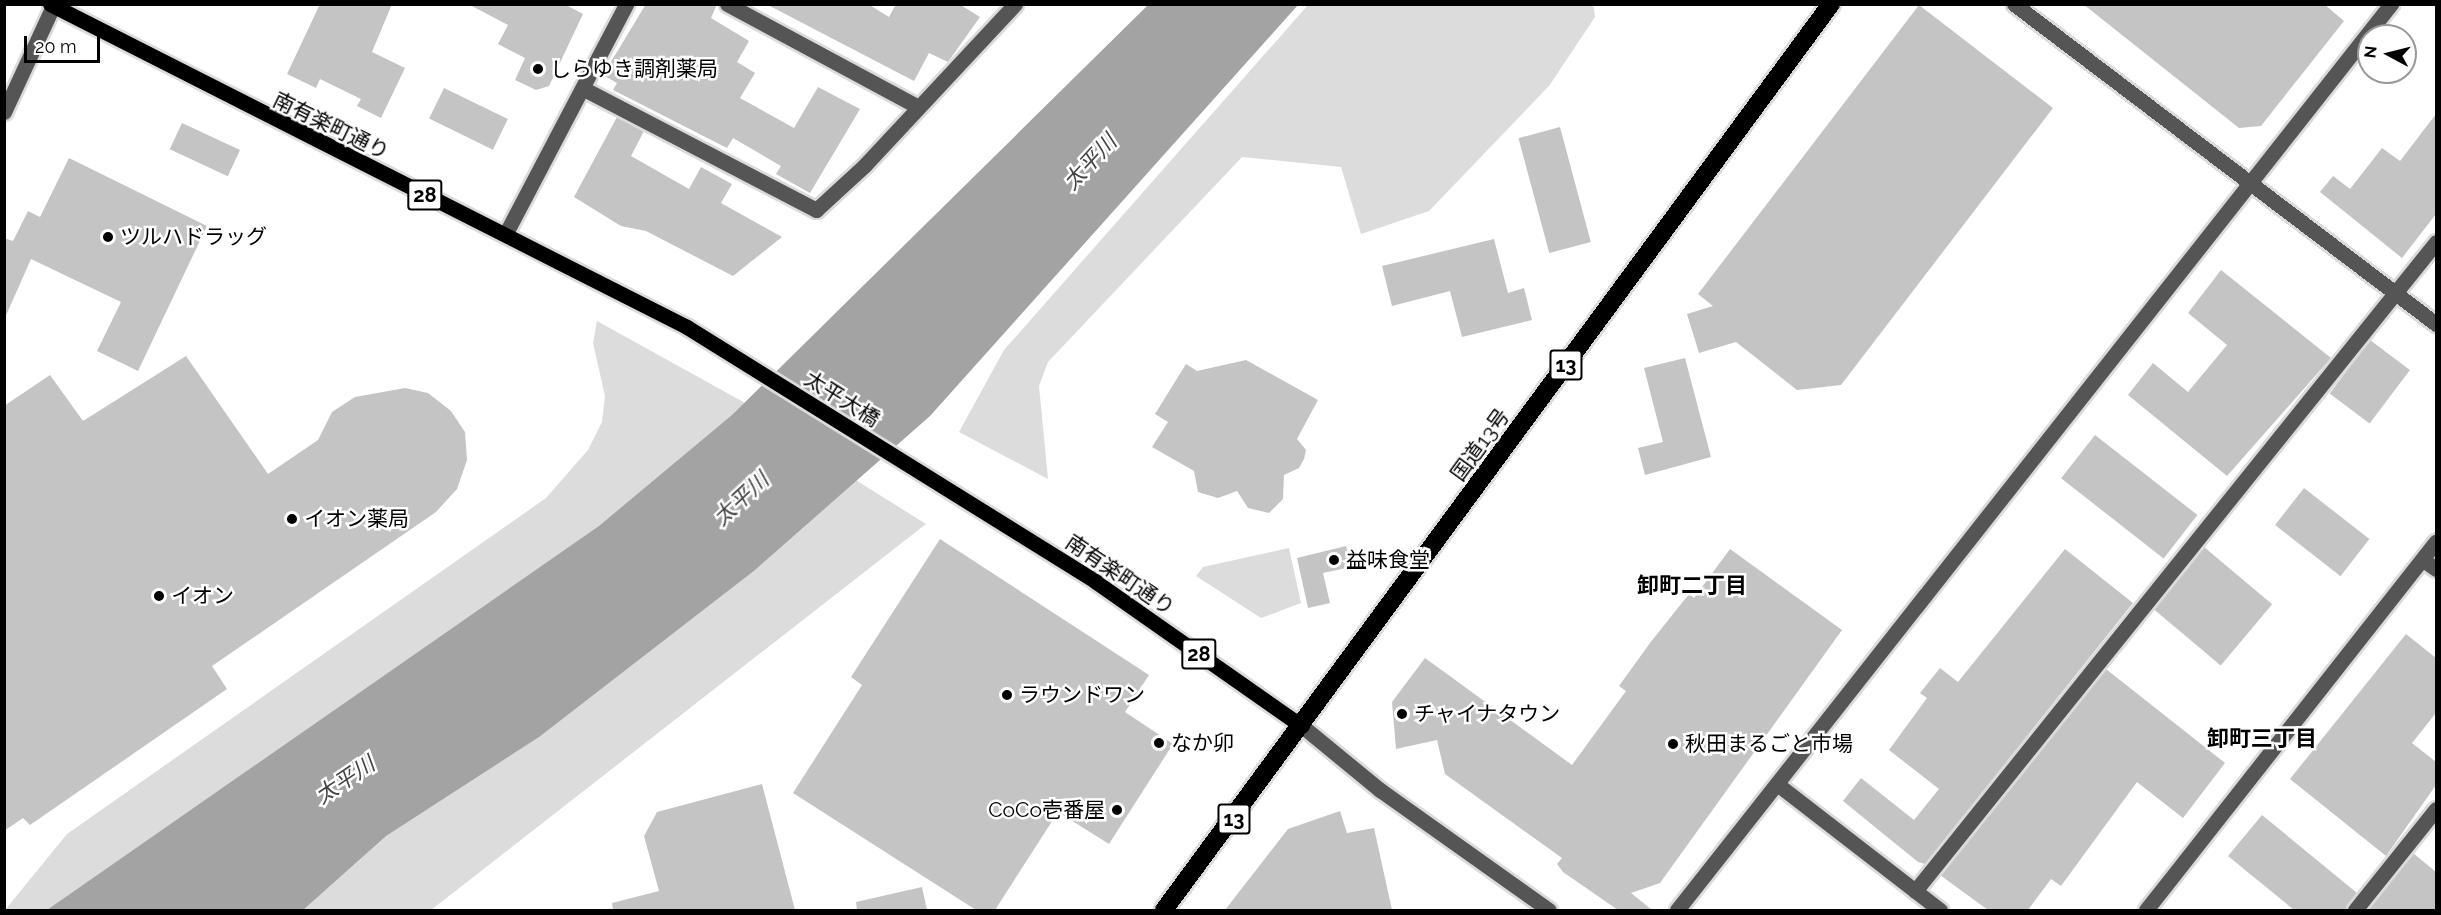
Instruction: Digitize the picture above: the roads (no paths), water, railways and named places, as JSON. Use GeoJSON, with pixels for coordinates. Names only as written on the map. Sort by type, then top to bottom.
{"type":"FeatureCollection","features":[{"type":"Feature","properties":{"kind":"highway","name":"国道13号"},"geometry":{"type":"LineString","coordinates":[[1164,910],[1302,726],[1831,4]]}},
{"type":"Feature","properties":{"kind":"main road","name":"南有楽町通り"},"geometry":{"type":"LineString","coordinates":[[51,5],[687,327],[752,368]]}},
{"type":"Feature","properties":{"kind":"main road","name":"太平大橋"},"geometry":{"type":"LineString","coordinates":[[752,368],[909,466]]}},
{"type":"Feature","properties":{"kind":"main road","name":"南有楽町通り"},"geometry":{"type":"LineString","coordinates":[[909,466],[1096,582],[1302,726]]}},
{"type":"Feature","properties":{"kind":"street"},"geometry":{"type":"LineString","coordinates":[[506,234],[584,89],[626,4]]}},
{"type":"Feature","properties":{"kind":"street"},"geometry":{"type":"LineString","coordinates":[[727,4],[918,107]]}},
{"type":"Feature","properties":{"kind":"street"},"geometry":{"type":"LineString","coordinates":[[584,89],[816,210],[1015,4]]}},
{"type":"Feature","properties":{"kind":"street"},"geometry":{"type":"LineString","coordinates":[[2014,4],[2252,182],[2436,324]]}},
{"type":"Feature","properties":{"kind":"street"},"geometry":{"type":"LineString","coordinates":[[1677,910],[2391,4]]}},
{"type":"Feature","properties":{"kind":"street"},"geometry":{"type":"LineString","coordinates":[[4,112],[51,5]]}},
{"type":"Feature","properties":{"kind":"street"},"geometry":{"type":"LineString","coordinates":[[1915,891],[2397,294],[2436,242]]}},
{"type":"Feature","properties":{"kind":"street"},"geometry":{"type":"LineString","coordinates":[[2146,910],[2436,541]]}},
{"type":"Feature","properties":{"kind":"street"},"geometry":{"type":"LineString","coordinates":[[2423,560],[2436,569]]}},
{"type":"Feature","properties":{"kind":"street"},"geometry":{"type":"LineString","coordinates":[[1302,726],[1380,790],[1549,910]]}},
{"type":"Feature","properties":{"kind":"street"},"geometry":{"type":"LineString","coordinates":[[1777,784],[1940,910]]}},
{"type":"Feature","properties":{"kind":"street"},"geometry":{"type":"LineString","coordinates":[[2355,910],[2436,809]]}},
{"type":"Feature","properties":{"kind":"water","name":"太平川"},"geometry":{"type":"Polygon","coordinates":[[[1148,5],[1298,5],[930,416],[755,570],[539,737],[386,836],[303,910],[47,910],[599,526],[732,415],[1148,5]]]}},
{"type":"Feature","properties":{"kind":"place","name":"しらゆき調剤薬局"},"geometry":{"type":"Point","coordinates":[538,69]}},
{"type":"Feature","properties":{"kind":"place","name":"ツルハドラッグ"},"geometry":{"type":"Point","coordinates":[108,237]}},
{"type":"Feature","properties":{"kind":"place","name":"イオン薬局"},"geometry":{"type":"Point","coordinates":[292,519]}},
{"type":"Feature","properties":{"kind":"place","name":"益味食堂"},"geometry":{"type":"Point","coordinates":[1334,560]}},
{"type":"Feature","properties":{"kind":"place","name":"イオン"},"geometry":{"type":"Point","coordinates":[159,596]}},
{"type":"Feature","properties":{"kind":"place","name":"ラウンドワン"},"geometry":{"type":"Point","coordinates":[1007,695]}},
{"type":"Feature","properties":{"kind":"place","name":"チャイナタウン"},"geometry":{"type":"Point","coordinates":[1402,714]}},
{"type":"Feature","properties":{"kind":"place","name":"なか卯"},"geometry":{"type":"Point","coordinates":[1159,743]}},
{"type":"Feature","properties":{"kind":"place","name":"秋田まるごと市場"},"geometry":{"type":"Point","coordinates":[1673,744]}},
{"type":"Feature","properties":{"kind":"place","name":"CoCo壱番屋"},"geometry":{"type":"Point","coordinates":[1117,810]}},
{"type":"Feature","properties":{"kind":"district","name":"卸町二丁目"},"geometry":{"type":"Point","coordinates":[1692,586]}},
{"type":"Feature","properties":{"kind":"district","name":"卸町三丁目"},"geometry":{"type":"Point","coordinates":[2262,739]}}]}
